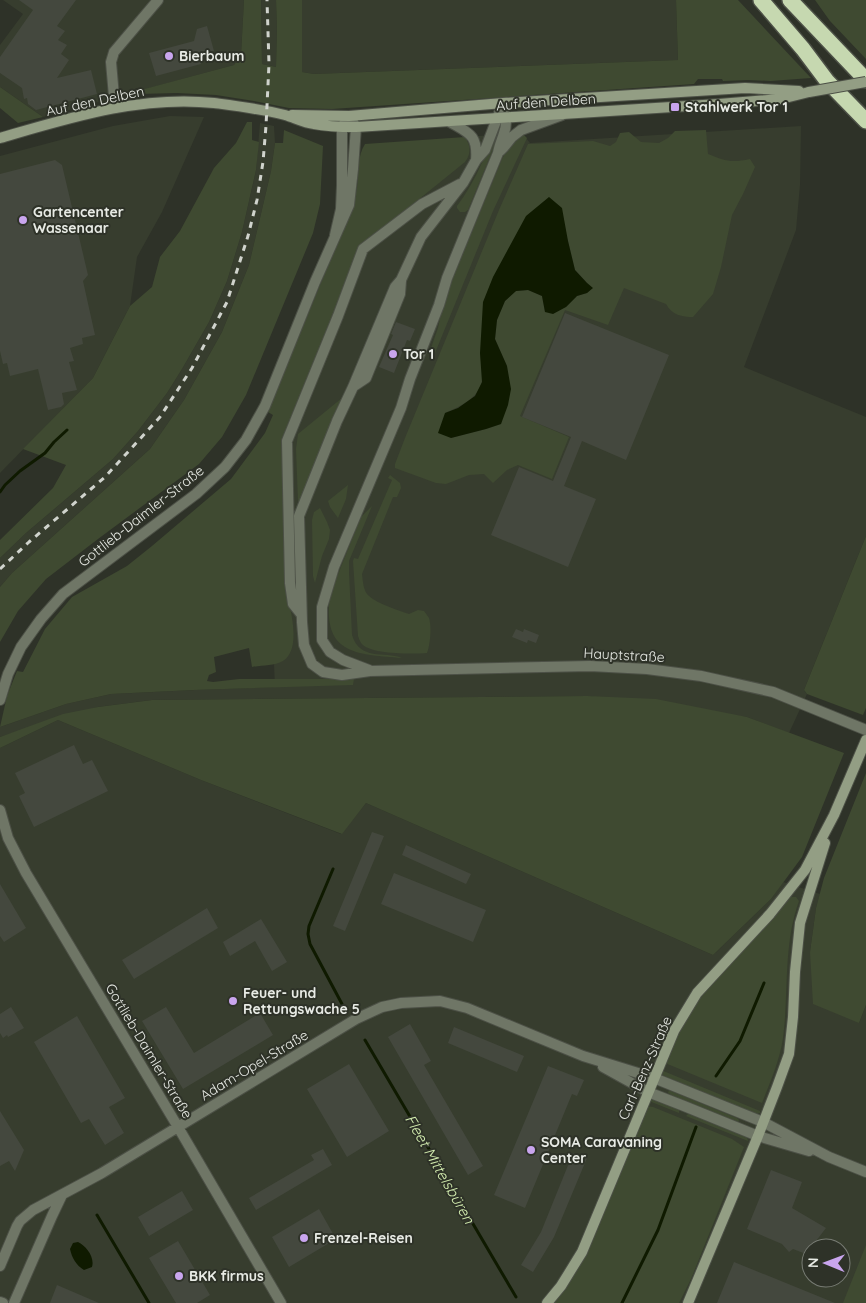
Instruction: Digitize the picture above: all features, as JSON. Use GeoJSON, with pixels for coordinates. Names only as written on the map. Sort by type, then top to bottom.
{"type":"FeatureCollection","features":[{"type":"Feature","properties":{"kind":"highway"},"geometry":{"type":"LineString","coordinates":[[761,0],[803,49],[827,81],[866,121]]}},
{"type":"Feature","properties":{"kind":"highway"},"geometry":{"type":"LineString","coordinates":[[790,0],[866,81]]}},
{"type":"Feature","properties":{"kind":"main road","name":"Auf den Delben"},"geometry":{"type":"LineString","coordinates":[[0,138],[116,108],[178,101],[236,106],[286,115],[316,125],[356,127],[562,115],[781,99],[866,81]]}},
{"type":"Feature","properties":{"kind":"main road","name":"Auf den Delben"},"geometry":{"type":"LineString","coordinates":[[286,115],[349,116],[503,103],[745,88],[809,92]]}},
{"type":"Feature","properties":{"kind":"main road","name":"Carl-Benz-Straße"},"geometry":{"type":"LineString","coordinates":[[547,1303],[561,1286],[582,1252],[674,1030],[697,993],[770,914],[805,870],[834,815],[866,740]]}},
{"type":"Feature","properties":{"kind":"main road","name":"Carl-Benz-Straße"},"geometry":{"type":"LineString","coordinates":[[688,1303],[758,1136],[789,1054],[794,1017],[795,972],[800,923],[834,815]]}},
{"type":"Feature","properties":{"kind":"street"},"geometry":{"type":"LineString","coordinates":[[116,108],[111,62],[114,52],[158,0]]}},
{"type":"Feature","properties":{"kind":"street"},"geometry":{"type":"LineString","coordinates":[[301,614],[299,516],[337,420],[354,387],[395,287],[401,280],[421,237],[463,183],[476,160],[485,150],[501,118],[503,103]]}},
{"type":"Feature","properties":{"kind":"street"},"geometry":{"type":"LineString","coordinates":[[498,153],[521,130],[562,115]]}},
{"type":"Feature","properties":{"kind":"street"},"geometry":{"type":"LineString","coordinates":[[342,127],[349,116],[356,127]]}},
{"type":"Feature","properties":{"kind":"street"},"geometry":{"type":"LineString","coordinates":[[370,671],[343,660],[330,652],[322,640],[322,607],[334,566],[401,408],[416,382],[435,335],[439,305],[450,270],[505,132],[501,118]]}},
{"type":"Feature","properties":{"kind":"street"},"geometry":{"type":"LineString","coordinates":[[450,122],[470,134],[476,143],[476,160]]}},
{"type":"Feature","properties":{"kind":"street","name":"Gottlieb-Daimler-Straße"},"geometry":{"type":"LineString","coordinates":[[335,235],[342,185],[342,127]]}},
{"type":"Feature","properties":{"kind":"street","name":"Gottlieb-Daimler-Straße"},"geometry":{"type":"LineString","coordinates":[[0,700],[8,674],[21,647],[41,619],[63,594],[196,494],[225,467],[246,440],[265,406],[349,205],[354,169],[356,127]]}},
{"type":"Feature","properties":{"kind":"street"},"geometry":{"type":"LineString","coordinates":[[301,614],[293,604],[290,583],[287,441],[363,249],[422,204],[463,183]]}},
{"type":"Feature","properties":{"kind":"street"},"geometry":{"type":"LineString","coordinates":[[288,501],[299,516]]}},
{"type":"Feature","properties":{"kind":"street","name":"Hauptstraße"},"geometry":{"type":"LineString","coordinates":[[301,614],[304,645],[312,664],[323,672],[342,674],[370,671],[590,666],[647,669],[700,676],[773,692],[866,730]]}},
{"type":"Feature","properties":{"kind":"street","name":"Gottlieb-Daimler-Straße"},"geometry":{"type":"LineString","coordinates":[[0,810],[8,838],[26,873],[281,1303]]}},
{"type":"Feature","properties":{"kind":"street","name":"Adam-Opel-Straße"},"geometry":{"type":"LineString","coordinates":[[0,1266],[20,1221],[33,1210],[110,1168],[356,1019],[382,1007],[401,1003],[440,1002],[467,1008],[583,1056],[654,1078],[763,1122],[829,1157]]}},
{"type":"Feature","properties":{"kind":"street","name":"Adam-Opel-Straße"},"geometry":{"type":"LineString","coordinates":[[583,1056],[648,1092],[758,1136],[829,1157]]}},
{"type":"Feature","properties":{"kind":"street"},"geometry":{"type":"LineString","coordinates":[[829,1157],[866,1172]]}},
{"type":"Feature","properties":{"kind":"street"},"geometry":{"type":"LineString","coordinates":[[14,1303],[62,1195]]}},
{"type":"Feature","properties":{"kind":"shaded area"},"geometry":{"type":"Polygon","coordinates":[[[3,0],[244,0],[241,55],[234,65],[43,117],[0,87],[0,45],[23,14],[3,0]]]}},
{"type":"Feature","properties":{"kind":"shaded area"},"geometry":{"type":"Polygon","coordinates":[[[244,0],[261,0],[262,64],[276,67],[276,0],[302,0],[302,72],[314,74],[678,60],[676,0],[738,0],[811,78],[771,81],[698,79],[694,84],[332,109],[289,108],[216,95],[139,94],[137,91],[234,65],[241,55],[244,0]]]}},
{"type":"Feature","properties":{"kind":"shaded area"},"geometry":{"type":"Polygon","coordinates":[[[261,0],[276,0],[276,67],[262,64],[261,0]]]}},
{"type":"Feature","properties":{"kind":"shaded area"},"geometry":{"type":"Polygon","coordinates":[[[302,0],[676,0],[678,60],[314,74],[302,72],[302,0]]]}},
{"type":"Feature","properties":{"kind":"shaded area"},"geometry":{"type":"Polygon","coordinates":[[[815,0],[866,0],[866,59],[830,21],[815,0]]]}},
{"type":"Feature","properties":{"kind":"shaded area"},"geometry":{"type":"Polygon","coordinates":[[[0,87],[43,117],[18,123],[0,108],[0,87]]]}},
{"type":"Feature","properties":{"kind":"shaded area"},"geometry":{"type":"Polygon","coordinates":[[[170,116],[204,117],[162,212],[137,257],[130,306],[93,378],[0,473],[0,156],[113,126],[170,116]]]}},
{"type":"Feature","properties":{"kind":"shaded area"},"geometry":{"type":"Polygon","coordinates":[[[247,122],[252,122],[252,140],[259,142],[256,170],[242,232],[227,281],[209,322],[167,393],[138,431],[113,459],[26,533],[0,558],[0,540],[53,488],[66,465],[23,449],[93,378],[130,306],[152,287],[160,257],[180,231],[214,168],[236,143],[247,122]]]}},
{"type":"Feature","properties":{"kind":"shaded area"},"geometry":{"type":"Polygon","coordinates":[[[260,123],[274,126],[275,143],[271,171],[249,265],[222,332],[184,400],[150,449],[12,573],[0,587],[0,558],[26,533],[113,459],[138,431],[167,393],[209,322],[227,281],[242,232],[256,170],[260,123]]]}},
{"type":"Feature","properties":{"kind":"shaded area"},"geometry":{"type":"Polygon","coordinates":[[[801,126],[800,185],[796,230],[744,367],[866,417],[866,536],[804,690],[807,694],[789,733],[747,717],[587,696],[152,700],[98,707],[0,737],[0,727],[66,704],[111,694],[275,687],[274,664],[284,660],[289,602],[284,438],[286,429],[361,246],[469,142],[465,137],[522,133],[530,143],[801,126]]]}},
{"type":"Feature","properties":{"kind":"shaded area"},"geometry":{"type":"Polygon","coordinates":[[[284,130],[323,146],[320,204],[313,233],[246,395],[222,437],[199,464],[46,579],[18,611],[0,642],[0,587],[12,573],[150,449],[184,400],[222,332],[249,265],[271,171],[275,143],[283,143],[284,130]]]}},
{"type":"Feature","properties":{"kind":"shaded area"},"geometry":{"type":"Polygon","coordinates":[[[706,130],[708,154],[728,161],[750,159],[755,167],[732,215],[713,294],[693,317],[678,315],[671,311],[666,304],[624,288],[608,325],[565,310],[520,416],[569,437],[552,479],[518,465],[507,470],[493,483],[484,474],[469,475],[446,484],[436,483],[395,468],[405,438],[528,144],[593,141],[610,146],[616,142],[620,133],[629,132],[641,142],[659,143],[675,131],[706,130]],[[549,197],[480,353],[482,381],[480,387],[468,401],[445,413],[451,438],[501,424],[507,366],[495,339],[497,320],[505,301],[516,291],[528,290],[542,296],[545,312],[566,307],[577,296],[587,293],[592,288],[575,270],[568,241],[549,197]]]}},
{"type":"Feature","properties":{"kind":"shaded area"},"geometry":{"type":"Polygon","coordinates":[[[522,133],[527,138],[493,211],[435,353],[430,351],[438,328],[444,299],[502,159],[507,149],[522,133]]]}},
{"type":"Feature","properties":{"kind":"shaded area"},"geometry":{"type":"Polygon","coordinates":[[[494,135],[499,135],[468,210],[460,212],[457,206],[482,163],[494,135]]]}},
{"type":"Feature","properties":{"kind":"shaded area"},"geometry":{"type":"Polygon","coordinates":[[[465,137],[470,150],[465,162],[361,246],[286,429],[284,438],[289,602],[294,633],[292,649],[283,661],[272,665],[252,667],[249,648],[214,657],[216,672],[209,675],[207,681],[239,679],[354,679],[353,685],[111,694],[66,704],[0,727],[7,696],[17,671],[23,672],[45,629],[72,597],[127,566],[231,479],[265,433],[273,415],[268,412],[352,207],[357,187],[359,159],[365,144],[465,137]]]}},
{"type":"Feature","properties":{"kind":"shaded area"},"geometry":{"type":"Polygon","coordinates":[[[549,197],[562,208],[575,270],[593,288],[587,293],[577,296],[566,307],[553,314],[545,312],[542,296],[528,290],[516,291],[505,301],[497,320],[495,339],[507,366],[511,389],[508,405],[501,424],[451,438],[438,433],[445,413],[458,408],[475,396],[482,382],[480,353],[483,302],[493,277],[526,216],[549,197]]]}},
{"type":"Feature","properties":{"kind":"shaded area"},"geometry":{"type":"Polygon","coordinates":[[[342,398],[345,400],[300,501],[298,501],[296,449],[298,434],[342,398]]]}},
{"type":"Feature","properties":{"kind":"shaded area"},"geometry":{"type":"Polygon","coordinates":[[[390,475],[400,483],[401,488],[397,497],[393,497],[362,574],[364,586],[369,596],[378,602],[409,614],[418,610],[424,611],[429,618],[430,626],[430,641],[427,653],[392,653],[373,650],[361,643],[358,636],[353,561],[354,558],[358,559],[392,480],[388,478],[390,475]]]}},
{"type":"Feature","properties":{"kind":"shaded area"},"geometry":{"type":"Polygon","coordinates":[[[348,485],[346,499],[338,518],[328,501],[348,485]]]}},
{"type":"Feature","properties":{"kind":"shaded area"},"geometry":{"type":"Polygon","coordinates":[[[372,506],[349,561],[352,635],[361,649],[367,652],[402,658],[356,652],[345,647],[337,640],[331,629],[329,614],[330,594],[361,517],[372,506]]]}},
{"type":"Feature","properties":{"kind":"shaded area"},"geometry":{"type":"Polygon","coordinates":[[[320,508],[330,530],[315,583],[313,576],[312,520],[314,512],[320,508]]]}},
{"type":"Feature","properties":{"kind":"shaded area"},"geometry":{"type":"Polygon","coordinates":[[[866,536],[866,708],[863,715],[807,694],[804,690],[866,536]]]}},
{"type":"Feature","properties":{"kind":"shaded area"},"geometry":{"type":"Polygon","coordinates":[[[587,696],[656,699],[747,717],[844,753],[802,857],[771,899],[713,955],[366,803],[342,834],[201,780],[58,720],[0,748],[0,737],[63,714],[152,700],[587,696]]]}},
{"type":"Feature","properties":{"kind":"shaded area"},"geometry":{"type":"Polygon","coordinates":[[[58,720],[201,780],[341,834],[366,803],[713,955],[771,899],[783,882],[820,894],[816,908],[810,952],[859,1023],[866,1005],[866,1303],[0,1303],[0,748],[58,720]]]}},
{"type":"Feature","properties":{"kind":"shaded area"},"geometry":{"type":"Polygon","coordinates":[[[866,773],[866,1005],[859,1023],[813,1004],[810,952],[816,908],[824,878],[866,773]]]}},
{"type":"Feature","properties":{"kind":"shaded area"},"geometry":{"type":"Polygon","coordinates":[[[791,897],[796,897],[799,901],[788,952],[782,1046],[762,1103],[665,1063],[682,1023],[698,997],[791,897]]]}},
{"type":"Feature","properties":{"kind":"shaded area"},"geometry":{"type":"Polygon","coordinates":[[[661,1070],[760,1111],[760,1113],[755,1114],[662,1075],[661,1070]]]}},
{"type":"Feature","properties":{"kind":"shaded area"},"geometry":{"type":"Polygon","coordinates":[[[669,1090],[737,1118],[739,1120],[738,1123],[673,1096],[668,1093],[669,1090]]]}},
{"type":"Feature","properties":{"kind":"shaded area"},"geometry":{"type":"Polygon","coordinates":[[[654,1098],[679,1109],[679,1113],[649,1101],[654,1098]]]}},
{"type":"Feature","properties":{"kind":"shaded area"},"geometry":{"type":"Polygon","coordinates":[[[647,1106],[732,1139],[744,1147],[691,1279],[679,1303],[553,1303],[575,1274],[591,1245],[647,1106]]]}},
{"type":"Feature","properties":{"kind":"shaded area"},"geometry":{"type":"Polygon","coordinates":[[[689,1113],[745,1136],[748,1141],[686,1116],[689,1113]]]}},
{"type":"Feature","properties":{"kind":"shaded area"},"geometry":{"type":"Polygon","coordinates":[[[78,1242],[89,1252],[93,1263],[92,1267],[84,1270],[73,1258],[70,1249],[73,1243],[78,1242]]]}},
{"type":"Feature","properties":{"kind":"shaded area"},"geometry":{"type":"Polygon","coordinates":[[[866,1245],[866,1303],[843,1303],[849,1288],[851,1288],[851,1283],[866,1245]]]}},
{"type":"Feature","properties":{"kind":"building"},"geometry":{"type":"Polygon","coordinates":[[[19,0],[76,0],[57,26],[65,31],[58,40],[67,45],[61,54],[69,60],[57,78],[91,70],[97,94],[36,110],[28,104],[27,98],[24,99],[22,88],[0,73],[0,57],[33,10],[19,0]]]}},
{"type":"Feature","properties":{"kind":"building"},"geometry":{"type":"Polygon","coordinates":[[[207,26],[214,51],[198,55],[201,64],[156,76],[149,53],[194,41],[197,29],[207,26]]]}},
{"type":"Feature","properties":{"kind":"building"},"geometry":{"type":"Polygon","coordinates":[[[55,160],[62,165],[88,275],[83,281],[95,335],[82,338],[83,344],[70,348],[74,361],[69,362],[77,390],[62,393],[64,404],[61,407],[48,410],[38,369],[10,376],[7,363],[3,364],[0,351],[0,174],[55,160]]]}},
{"type":"Feature","properties":{"kind":"building"},"geometry":{"type":"Polygon","coordinates":[[[565,313],[669,355],[626,460],[582,441],[564,486],[596,499],[568,567],[491,535],[519,467],[553,481],[571,437],[522,417],[565,313]]]}},
{"type":"Feature","properties":{"kind":"building","name":"Tor 1"},"geometry":{"type":"Polygon","coordinates":[[[396,322],[415,329],[410,341],[407,340],[394,373],[379,367],[393,335],[391,334],[396,322]]]}},
{"type":"Feature","properties":{"kind":"building"},"geometry":{"type":"Polygon","coordinates":[[[516,629],[523,632],[524,629],[539,635],[536,643],[528,640],[527,643],[512,637],[516,629]]]}},
{"type":"Feature","properties":{"kind":"building"},"geometry":{"type":"Polygon","coordinates":[[[74,745],[83,764],[92,760],[108,791],[34,827],[19,796],[25,793],[15,773],[74,745]]]}},
{"type":"Feature","properties":{"kind":"building"},"geometry":{"type":"Polygon","coordinates":[[[372,832],[384,836],[345,931],[333,926],[372,832]]]}},
{"type":"Feature","properties":{"kind":"building"},"geometry":{"type":"Polygon","coordinates":[[[406,845],[471,874],[466,884],[402,855],[406,845]]]}},
{"type":"Feature","properties":{"kind":"building"},"geometry":{"type":"Polygon","coordinates":[[[394,873],[486,910],[473,942],[381,904],[394,873]]]}},
{"type":"Feature","properties":{"kind":"building"},"geometry":{"type":"Polygon","coordinates":[[[0,884],[26,928],[4,942],[0,936],[0,884]]]}},
{"type":"Feature","properties":{"kind":"building"},"geometry":{"type":"Polygon","coordinates":[[[207,908],[218,928],[134,979],[122,960],[207,908]]]}},
{"type":"Feature","properties":{"kind":"building"},"geometry":{"type":"Polygon","coordinates":[[[261,919],[287,962],[272,971],[255,941],[230,956],[223,942],[261,919]]]}},
{"type":"Feature","properties":{"kind":"building"},"geometry":{"type":"Polygon","coordinates":[[[11,1007],[24,1028],[3,1038],[0,1033],[0,1014],[11,1007]]]}},
{"type":"Feature","properties":{"kind":"building"},"geometry":{"type":"Polygon","coordinates":[[[166,1007],[194,1053],[260,1013],[273,1035],[183,1089],[142,1021],[166,1007]]]}},
{"type":"Feature","properties":{"kind":"building"},"geometry":{"type":"Polygon","coordinates":[[[77,1016],[125,1098],[109,1107],[124,1133],[105,1145],[89,1119],[81,1123],[34,1042],[77,1016]]]}},
{"type":"Feature","properties":{"kind":"building"},"geometry":{"type":"Polygon","coordinates":[[[410,1024],[431,1061],[424,1065],[483,1166],[468,1175],[388,1037],[410,1024]]]}},
{"type":"Feature","properties":{"kind":"building"},"geometry":{"type":"Polygon","coordinates":[[[454,1027],[524,1056],[517,1072],[448,1043],[454,1027]]]}},
{"type":"Feature","properties":{"kind":"building"},"geometry":{"type":"Polygon","coordinates":[[[349,1064],[389,1131],[347,1157],[307,1089],[349,1064]]]}},
{"type":"Feature","properties":{"kind":"building","name":"SOMA Caravaning Center"},"geometry":{"type":"Polygon","coordinates":[[[548,1066],[584,1080],[577,1096],[572,1094],[525,1208],[494,1195],[548,1066]]]}},
{"type":"Feature","properties":{"kind":"building"},"geometry":{"type":"Polygon","coordinates":[[[0,1111],[24,1150],[15,1171],[9,1161],[0,1166],[0,1111]]]}},
{"type":"Feature","properties":{"kind":"building"},"geometry":{"type":"Polygon","coordinates":[[[323,1149],[332,1165],[256,1210],[249,1198],[314,1160],[311,1155],[323,1149]]]}},
{"type":"Feature","properties":{"kind":"building"},"geometry":{"type":"Polygon","coordinates":[[[573,1153],[587,1158],[554,1237],[533,1272],[521,1265],[541,1232],[573,1153]]]}},
{"type":"Feature","properties":{"kind":"building"},"geometry":{"type":"Polygon","coordinates":[[[771,1170],[802,1182],[792,1208],[826,1228],[818,1238],[801,1238],[801,1252],[793,1249],[789,1252],[782,1244],[747,1229],[771,1170]]]}},
{"type":"Feature","properties":{"kind":"building"},"geometry":{"type":"Polygon","coordinates":[[[182,1191],[193,1210],[149,1236],[138,1217],[182,1191]]]}},
{"type":"Feature","properties":{"kind":"building"},"geometry":{"type":"Polygon","coordinates":[[[319,1209],[336,1239],[289,1267],[272,1237],[319,1209]]]}},
{"type":"Feature","properties":{"kind":"building"},"geometry":{"type":"Polygon","coordinates":[[[178,1241],[210,1295],[197,1303],[176,1303],[149,1258],[178,1241]]]}},
{"type":"Feature","properties":{"kind":"building"},"geometry":{"type":"Polygon","coordinates":[[[734,1262],[835,1303],[717,1303],[734,1262]]]}},
{"type":"Feature","properties":{"kind":"building"},"geometry":{"type":"Polygon","coordinates":[[[57,1285],[99,1303],[50,1303],[57,1285]]]}},
{"type":"Feature","properties":{"kind":"waterway"},"geometry":{"type":"LineString","coordinates":[[0,492],[20,471],[45,453],[67,430]]}},
{"type":"Feature","properties":{"kind":"waterway","name":"Fleet Mittelsbüren"},"geometry":{"type":"LineString","coordinates":[[333,869],[309,926],[308,934],[310,944],[342,1004]]}},
{"type":"Feature","properties":{"kind":"waterway","name":"Fleet Mittelsbüren"},"geometry":{"type":"LineString","coordinates":[[716,1076],[740,1041],[764,983]]}},
{"type":"Feature","properties":{"kind":"waterway","name":"Fleet Mittelsbüren"},"geometry":{"type":"LineString","coordinates":[[365,1040],[516,1297]]}},
{"type":"Feature","properties":{"kind":"waterway","name":"Fleet Mittelsbüren"},"geometry":{"type":"LineString","coordinates":[[622,1303],[658,1230],[696,1127]]}},
{"type":"Feature","properties":{"kind":"waterway","name":"Fleet Mittelsbüren"},"geometry":{"type":"LineString","coordinates":[[97,1215],[149,1303]]}},
{"type":"Feature","properties":{"kind":"railway"},"geometry":{"type":"LineString","coordinates":[[0,569],[105,477],[160,417],[192,368],[227,302],[248,236],[257,200],[263,162],[269,64],[267,0]]}},
{"type":"Feature","properties":{"kind":"place","name":"Bierbaum"},"geometry":{"type":"Point","coordinates":[169,56]}},
{"type":"Feature","properties":{"kind":"place","name":"Stahlwerk Tor 1"},"geometry":{"type":"Point","coordinates":[675,107]}},
{"type":"Feature","properties":{"kind":"place","name":"Gartencenter Wassenaar"},"geometry":{"type":"Point","coordinates":[23,220]}},
{"type":"Feature","properties":{"kind":"place","name":"Tor 1"},"geometry":{"type":"Point","coordinates":[393,354]}},
{"type":"Feature","properties":{"kind":"place","name":"Feuer- und Rettungswache 5"},"geometry":{"type":"Point","coordinates":[233,1001]}},
{"type":"Feature","properties":{"kind":"place","name":"SOMA Caravaning Center"},"geometry":{"type":"Point","coordinates":[531,1150]}},
{"type":"Feature","properties":{"kind":"place","name":"Frenzel-Reisen"},"geometry":{"type":"Point","coordinates":[304,1238]}},
{"type":"Feature","properties":{"kind":"place","name":"BKK firmus"},"geometry":{"type":"Point","coordinates":[179,1276]}}]}
